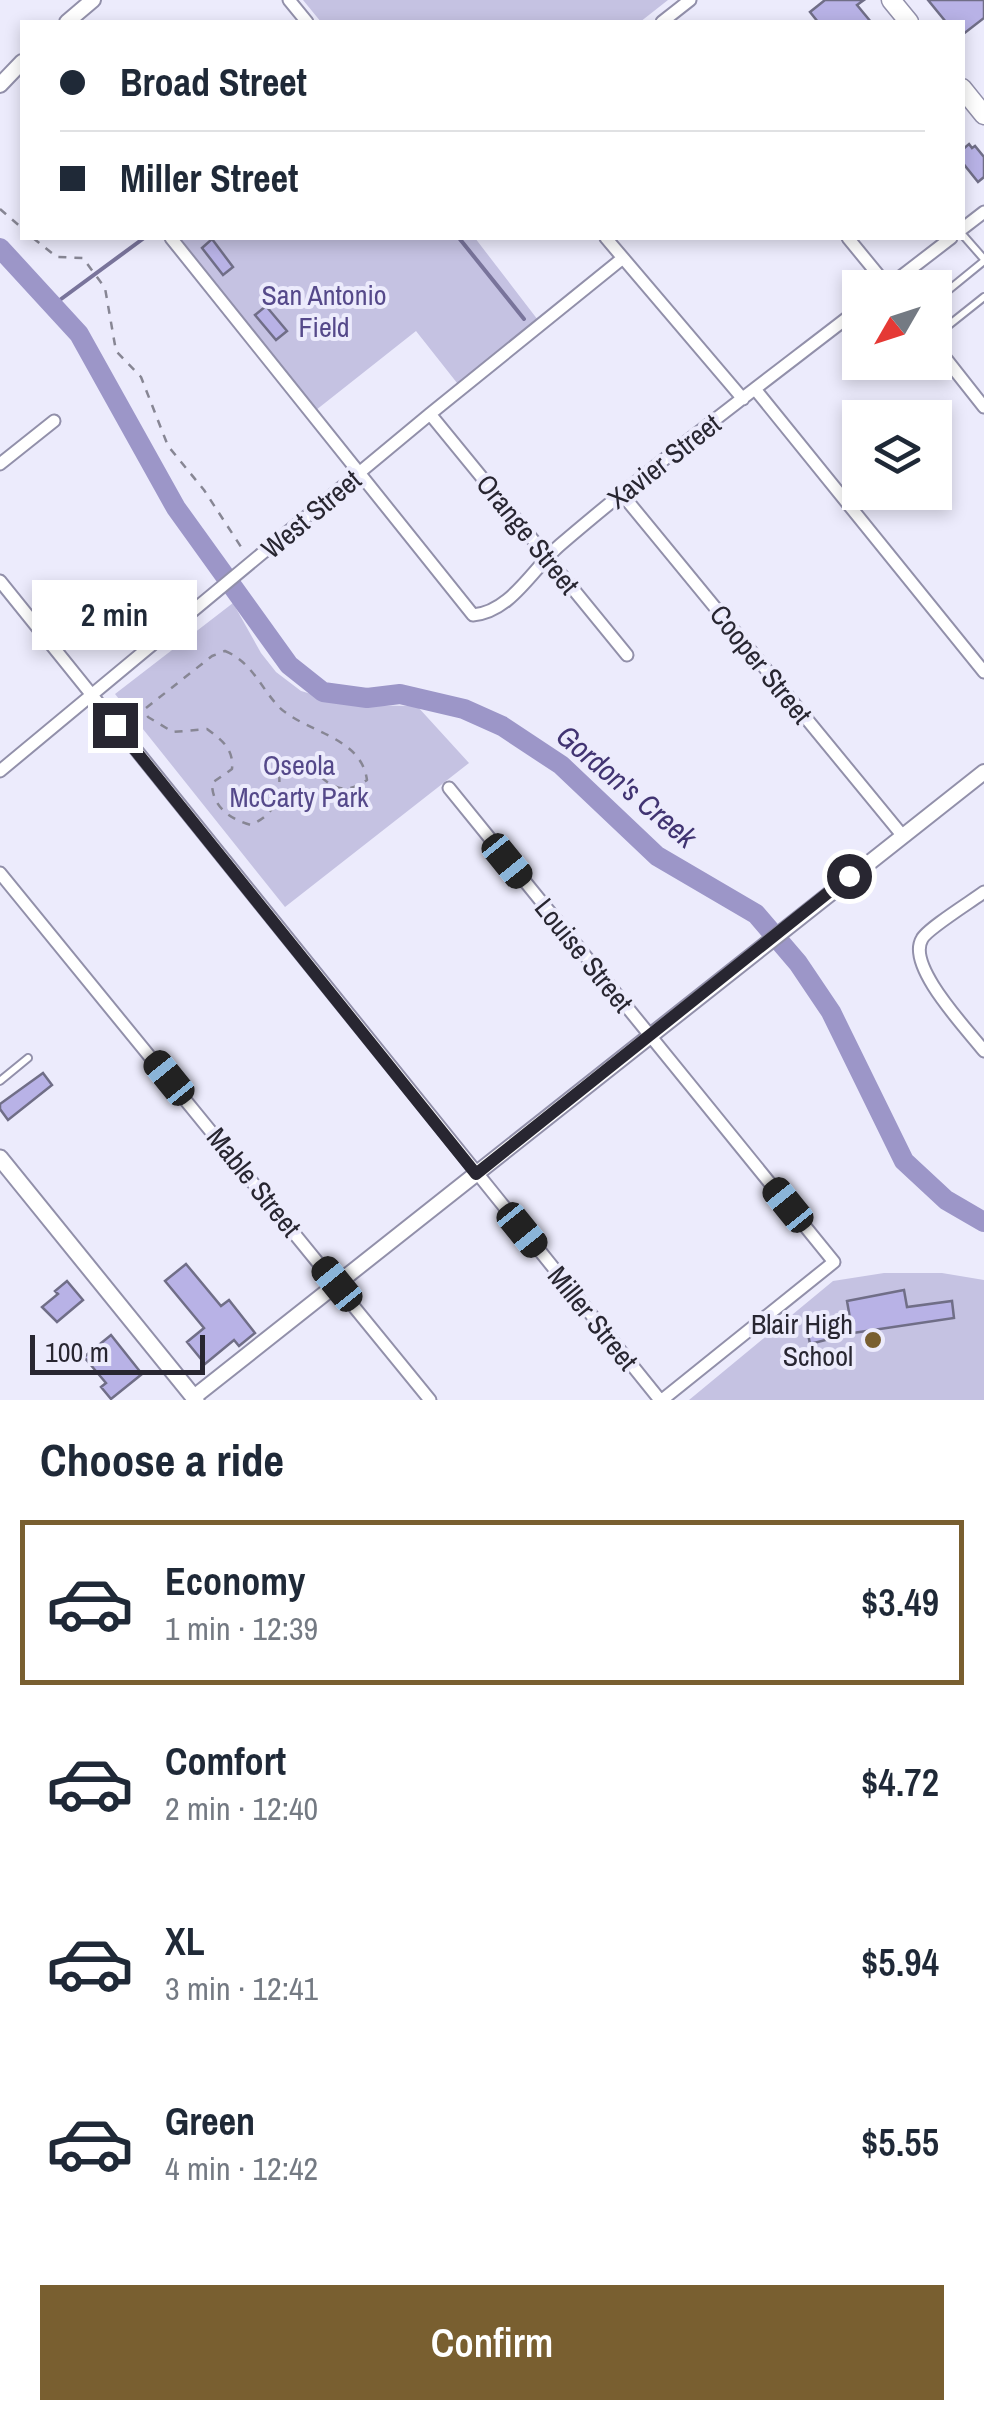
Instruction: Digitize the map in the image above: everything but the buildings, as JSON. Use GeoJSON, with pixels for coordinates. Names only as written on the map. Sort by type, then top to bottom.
{"type":"FeatureCollection","features":[{"type":"Feature","properties":{"kind":"main road"},"geometry":{"type":"LineString","coordinates":[[891,0],[907,20]]}},
{"type":"Feature","properties":{"kind":"main road"},"geometry":{"type":"LineString","coordinates":[[965,92],[984,115]]}},
{"type":"Feature","properties":{"kind":"main road"},"geometry":{"type":"LineString","coordinates":[[0,1158],[195,1398]]}},
{"type":"Feature","properties":{"kind":"street"},"geometry":{"type":"LineString","coordinates":[[73,12],[94,0]]}},
{"type":"Feature","properties":{"kind":"street"},"geometry":{"type":"LineString","coordinates":[[289,0],[305,20]]}},
{"type":"Feature","properties":{"kind":"street"},"geometry":{"type":"LineString","coordinates":[[667,20],[690,0]]}},
{"type":"Feature","properties":{"kind":"street"},"geometry":{"type":"LineString","coordinates":[[0,85],[20,64]]}},
{"type":"Feature","properties":{"kind":"street"},"geometry":{"type":"LineString","coordinates":[[965,229],[984,212]]}},
{"type":"Feature","properties":{"kind":"street"},"geometry":{"type":"LineString","coordinates":[[173,240],[358,473]]}},
{"type":"Feature","properties":{"kind":"street"},"geometry":{"type":"LineString","coordinates":[[608,240],[743,398]]}},
{"type":"Feature","properties":{"kind":"street"},"geometry":{"type":"LineString","coordinates":[[850,240],[874,270]]}},
{"type":"Feature","properties":{"kind":"street"},"geometry":{"type":"LineString","coordinates":[[910,270],[949,240]]}},
{"type":"Feature","properties":{"kind":"street","name":"West Street"},"geometry":{"type":"LineString","coordinates":[[0,771],[623,258]]}},
{"type":"Feature","properties":{"kind":"street","name":"Xavier Street"},"geometry":{"type":"LineString","coordinates":[[358,473],[473,615],[486,614],[514,594],[546,556],[621,493],[842,322]]}},
{"type":"Feature","properties":{"kind":"street"},"geometry":{"type":"LineString","coordinates":[[952,367],[984,407]]}},
{"type":"Feature","properties":{"kind":"street"},"geometry":{"type":"LineString","coordinates":[[755,389],[984,672]]}},
{"type":"Feature","properties":{"kind":"street","name":"Orange Street"},"geometry":{"type":"LineString","coordinates":[[430,414],[627,655]]}},
{"type":"Feature","properties":{"kind":"street"},"geometry":{"type":"LineString","coordinates":[[0,464],[54,421]]}},
{"type":"Feature","properties":{"kind":"street","name":"Cooper Street"},"geometry":{"type":"LineString","coordinates":[[621,493],[902,835]]}},
{"type":"Feature","properties":{"kind":"street","name":"Miller Street"},"geometry":{"type":"LineString","coordinates":[[0,581],[661,1400]]}},
{"type":"Feature","properties":{"kind":"street"},"geometry":{"type":"LineString","coordinates":[[195,1398],[796,917],[984,772]]}},
{"type":"Feature","properties":{"kind":"street","name":"Louise Street"},"geometry":{"type":"LineString","coordinates":[[448,788],[834,1262],[661,1400]]}},
{"type":"Feature","properties":{"kind":"street","name":"Mable Street"},"geometry":{"type":"LineString","coordinates":[[0,873],[430,1400]]}},
{"type":"Feature","properties":{"kind":"street"},"geometry":{"type":"LineString","coordinates":[[984,892],[923,936],[918,952],[929,980],[984,1050]]}},
{"type":"Feature","properties":{"kind":"lane"},"geometry":{"type":"LineString","coordinates":[[952,286],[984,260],[965,236]]}},
{"type":"Feature","properties":{"kind":"lane"},"geometry":{"type":"LineString","coordinates":[[975,249],[984,242]]}},
{"type":"Feature","properties":{"kind":"lane"},"geometry":{"type":"LineString","coordinates":[[952,322],[984,297]]}},
{"type":"Feature","properties":{"kind":"lane"},"geometry":{"type":"LineString","coordinates":[[0,1081],[28,1058]]}},
{"type":"Feature","properties":{"kind":"path"},"geometry":{"type":"LineString","coordinates":[[0,209],[20,226]]}},
{"type":"Feature","properties":{"kind":"path"},"geometry":{"type":"LineString","coordinates":[[36,240],[57,258],[85,260],[104,285],[116,351],[141,377],[171,451],[204,490],[249,565]]}},
{"type":"Feature","properties":{"kind":"path"},"geometry":{"type":"LineString","coordinates":[[225,651],[241,658],[283,711],[320,728],[348,749],[365,766],[367,780],[356,788],[327,784],[303,761],[292,759],[278,771],[277,806],[267,818],[251,825],[236,821],[220,809],[212,793],[212,783],[232,769],[231,752],[207,730],[172,732],[159,726],[148,717],[146,708],[212,656],[225,651]]}},
{"type":"Feature","properties":{"kind":"green space"},"geometry":{"type":"Polygon","coordinates":[[[303,0],[668,0],[643,20],[319,20],[303,0]]]}},
{"type":"Feature","properties":{"kind":"green space","name":"San Antonio Field"},"geometry":{"type":"Polygon","coordinates":[[[173,240],[477,240],[541,324],[461,388],[416,331],[311,414],[173,240]]]}},
{"type":"Feature","properties":{"kind":"green space","name":"Oseola McCarty Park"},"geometry":{"type":"Polygon","coordinates":[[[233,603],[261,653],[276,672],[301,691],[349,705],[417,706],[469,763],[285,907],[115,694],[233,603]]]}},
{"type":"Feature","properties":{"kind":"green space","name":"Blair High School"},"geometry":{"type":"Polygon","coordinates":[[[884,1273],[942,1273],[984,1280],[984,1400],[689,1400],[833,1281],[884,1273]]]}},
{"type":"Feature","properties":{"kind":"waterway"},"geometry":{"type":"LineString","coordinates":[[53,305],[141,240]]}},
{"type":"Feature","properties":{"kind":"waterway"},"geometry":{"type":"LineString","coordinates":[[461,240],[524,319]]}},
{"type":"Feature","properties":{"kind":"waterway","name":"Gordon's Creek"},"geometry":{"type":"LineString","coordinates":[[0,248],[79,334],[176,508],[289,665],[323,692],[367,698],[400,694],[464,709],[502,726],[561,765],[657,856],[756,914],[798,963],[831,1012],[904,1161],[946,1200],[984,1222]]}},
{"type":"Feature","properties":{"kind":"place","name":"Blair High School"},"geometry":{"type":"Point","coordinates":[873,1340]}},
{"type":"Feature","properties":{"kind":"route"},"geometry":{"type":"LineString","coordinates":[[115,725],[476,1174],[849,876]]}}]}
